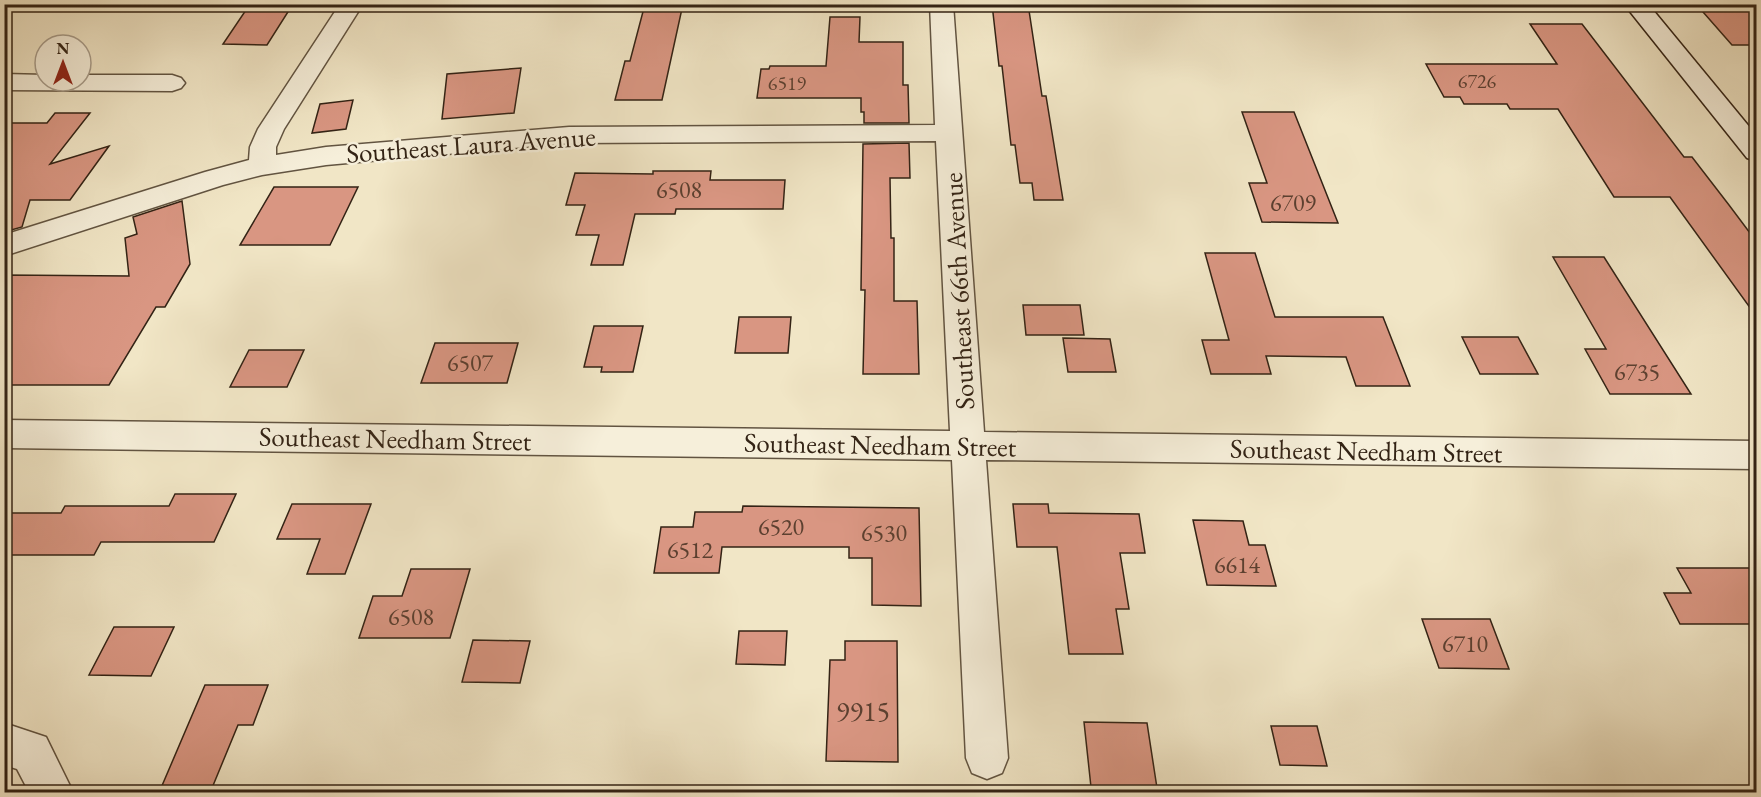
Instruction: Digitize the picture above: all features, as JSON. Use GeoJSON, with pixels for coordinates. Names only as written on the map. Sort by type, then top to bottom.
{"type":"FeatureCollection","features":[{"type":"Feature","properties":{"kind":"street"},"geometry":{"type":"LineString","coordinates":[[262,166],[263,147],[271,129],[352,4]]}},
{"type":"Feature","properties":{"kind":"street","name":"Southeast 66th Avenue"},"geometry":{"type":"LineString","coordinates":[[941,4],[987,758]]}},
{"type":"Feature","properties":{"kind":"street"},"geometry":{"type":"LineString","coordinates":[[1635,4],[1756,152]]}},
{"type":"Feature","properties":{"kind":"street"},"geometry":{"type":"LineString","coordinates":[[4,82],[172,83]]}},
{"type":"Feature","properties":{"kind":"street","name":"Southeast Laura Avenue"},"geometry":{"type":"LineString","coordinates":[[4,246],[204,182],[262,166],[326,156],[570,135],[950,133]]}},
{"type":"Feature","properties":{"kind":"street","name":"Southeast Needham Street"},"geometry":{"type":"LineString","coordinates":[[4,434],[1756,455]]}},
{"type":"Feature","properties":{"kind":"street"},"geometry":{"type":"LineString","coordinates":[[4,744],[31,752],[52,792]]}},
{"type":"Feature","properties":{"kind":"building"},"geometry":{"type":"Polygon","coordinates":[[[250,4],[293,4],[267,45],[223,44],[250,4]]]}},
{"type":"Feature","properties":{"kind":"building"},"geometry":{"type":"Polygon","coordinates":[[[645,4],[683,4],[662,100],[615,100],[625,61],[630,61],[645,4]]]}},
{"type":"Feature","properties":{"kind":"building"},"geometry":{"type":"Polygon","coordinates":[[[992,4],[1028,4],[1042,96],[1046,96],[1063,200],[1034,200],[1032,183],[1020,183],[1015,145],[1011,145],[992,4]]]}},
{"type":"Feature","properties":{"kind":"building"},"geometry":{"type":"Polygon","coordinates":[[[1696,4],[1756,4],[1756,45],[1732,45],[1696,4]]]}},
{"type":"Feature","properties":{"kind":"building"},"geometry":{"type":"Polygon","coordinates":[[[830,17],[860,17],[859,42],[903,42],[903,85],[908,85],[909,123],[864,123],[861,98],[757,98],[761,69],[769,69],[770,66],[826,66],[830,17]]]}},
{"type":"Feature","properties":{"kind":"building"},"geometry":{"type":"Polygon","coordinates":[[[1530,24],[1582,24],[1684,157],[1692,157],[1756,241],[1756,316],[1670,197],[1614,197],[1558,109],[1510,109],[1507,104],[1464,104],[1460,97],[1444,97],[1426,64],[1557,64],[1530,24]]]}},
{"type":"Feature","properties":{"kind":"building"},"geometry":{"type":"Polygon","coordinates":[[[521,68],[514,113],[442,119],[447,74],[521,68]]]}},
{"type":"Feature","properties":{"kind":"building"},"geometry":{"type":"Polygon","coordinates":[[[353,100],[346,129],[312,133],[320,104],[353,100]]]}},
{"type":"Feature","properties":{"kind":"building"},"geometry":{"type":"Polygon","coordinates":[[[1242,112],[1294,112],[1338,223],[1262,222],[1249,183],[1267,183],[1242,112]]]}},
{"type":"Feature","properties":{"kind":"building"},"geometry":{"type":"Polygon","coordinates":[[[55,113],[90,113],[50,164],[109,146],[70,200],[30,200],[22,227],[4,232],[4,123],[47,123],[55,113]]]}},
{"type":"Feature","properties":{"kind":"building"},"geometry":{"type":"Polygon","coordinates":[[[909,143],[910,178],[890,178],[891,238],[894,238],[894,301],[917,301],[919,374],[863,374],[865,290],[861,290],[863,144],[909,143]]]}},
{"type":"Feature","properties":{"kind":"building"},"geometry":{"type":"Polygon","coordinates":[[[653,171],[711,171],[710,180],[785,180],[783,209],[676,209],[675,214],[635,214],[623,265],[591,265],[599,235],[576,235],[585,205],[566,205],[575,173],[653,174],[653,171]]]}},
{"type":"Feature","properties":{"kind":"building"},"geometry":{"type":"Polygon","coordinates":[[[274,187],[358,187],[330,245],[240,245],[274,187]]]}},
{"type":"Feature","properties":{"kind":"building"},"geometry":{"type":"Polygon","coordinates":[[[182,201],[190,264],[165,307],[156,307],[109,385],[4,385],[4,275],[129,276],[125,238],[137,234],[133,217],[182,201]]]}},
{"type":"Feature","properties":{"kind":"building"},"geometry":{"type":"Polygon","coordinates":[[[1205,253],[1255,253],[1275,317],[1383,317],[1410,386],[1356,386],[1346,357],[1266,356],[1271,374],[1211,374],[1202,340],[1229,340],[1205,253]]]}},
{"type":"Feature","properties":{"kind":"building"},"geometry":{"type":"Polygon","coordinates":[[[1553,257],[1604,257],[1691,394],[1610,394],[1585,349],[1606,349],[1553,257]]]}},
{"type":"Feature","properties":{"kind":"building"},"geometry":{"type":"Polygon","coordinates":[[[1023,305],[1080,305],[1084,335],[1026,335],[1023,305]]]}},
{"type":"Feature","properties":{"kind":"building"},"geometry":{"type":"Polygon","coordinates":[[[739,317],[791,317],[788,353],[735,353],[739,317]]]}},
{"type":"Feature","properties":{"kind":"building"},"geometry":{"type":"Polygon","coordinates":[[[594,326],[643,326],[633,372],[601,372],[602,367],[584,367],[594,326]]]}},
{"type":"Feature","properties":{"kind":"building"},"geometry":{"type":"Polygon","coordinates":[[[1462,337],[1518,337],[1538,374],[1480,374],[1462,337]]]}},
{"type":"Feature","properties":{"kind":"building"},"geometry":{"type":"Polygon","coordinates":[[[1063,338],[1110,339],[1116,372],[1068,372],[1063,338]]]}},
{"type":"Feature","properties":{"kind":"building"},"geometry":{"type":"Polygon","coordinates":[[[435,343],[518,343],[507,383],[421,383],[435,343]]]}},
{"type":"Feature","properties":{"kind":"building"},"geometry":{"type":"Polygon","coordinates":[[[249,350],[304,350],[287,387],[230,387],[249,350]]]}},
{"type":"Feature","properties":{"kind":"building"},"geometry":{"type":"Polygon","coordinates":[[[175,494],[236,494],[214,542],[101,542],[94,555],[4,555],[4,513],[61,513],[65,506],[169,506],[175,494]]]}},
{"type":"Feature","properties":{"kind":"building"},"geometry":{"type":"Polygon","coordinates":[[[292,504],[371,504],[345,574],[307,574],[320,539],[277,539],[292,504]]]}},
{"type":"Feature","properties":{"kind":"building"},"geometry":{"type":"Polygon","coordinates":[[[1013,504],[1048,504],[1049,513],[1139,514],[1145,553],[1120,553],[1129,609],[1116,609],[1123,654],[1069,654],[1057,547],[1017,547],[1013,504]]]}},
{"type":"Feature","properties":{"kind":"building"},"geometry":{"type":"Polygon","coordinates":[[[743,506],[919,508],[921,606],[872,605],[872,558],[849,558],[849,547],[722,547],[719,573],[654,573],[661,527],[693,527],[695,512],[742,512],[743,506]]]}},
{"type":"Feature","properties":{"kind":"building"},"geometry":{"type":"Polygon","coordinates":[[[1193,520],[1243,521],[1249,545],[1265,545],[1276,586],[1207,585],[1193,520]]]}},
{"type":"Feature","properties":{"kind":"building"},"geometry":{"type":"Polygon","coordinates":[[[1677,568],[1756,568],[1756,624],[1680,624],[1664,593],[1691,593],[1677,568]]]}},
{"type":"Feature","properties":{"kind":"building"},"geometry":{"type":"Polygon","coordinates":[[[411,569],[470,569],[450,638],[359,638],[373,596],[402,596],[411,569]]]}},
{"type":"Feature","properties":{"kind":"building"},"geometry":{"type":"Polygon","coordinates":[[[1422,619],[1490,619],[1509,669],[1439,668],[1422,619]]]}},
{"type":"Feature","properties":{"kind":"building"},"geometry":{"type":"Polygon","coordinates":[[[114,627],[174,627],[151,676],[89,675],[114,627]]]}},
{"type":"Feature","properties":{"kind":"building"},"geometry":{"type":"Polygon","coordinates":[[[739,631],[787,631],[785,665],[736,664],[739,631]]]}},
{"type":"Feature","properties":{"kind":"building"},"geometry":{"type":"Polygon","coordinates":[[[473,640],[530,641],[520,683],[462,682],[473,640]]]}},
{"type":"Feature","properties":{"kind":"building"},"geometry":{"type":"Polygon","coordinates":[[[845,641],[897,641],[898,762],[826,761],[830,660],[845,660],[845,641]]]}},
{"type":"Feature","properties":{"kind":"building"},"geometry":{"type":"Polygon","coordinates":[[[205,685],[268,685],[253,725],[238,725],[212,788],[161,788],[205,685]]]}},
{"type":"Feature","properties":{"kind":"building"},"geometry":{"type":"Polygon","coordinates":[[[1084,722],[1147,723],[1157,788],[1091,787],[1084,722]]]}},
{"type":"Feature","properties":{"kind":"building"},"geometry":{"type":"Polygon","coordinates":[[[1271,726],[1317,726],[1327,766],[1280,765],[1271,726]]]}}]}
